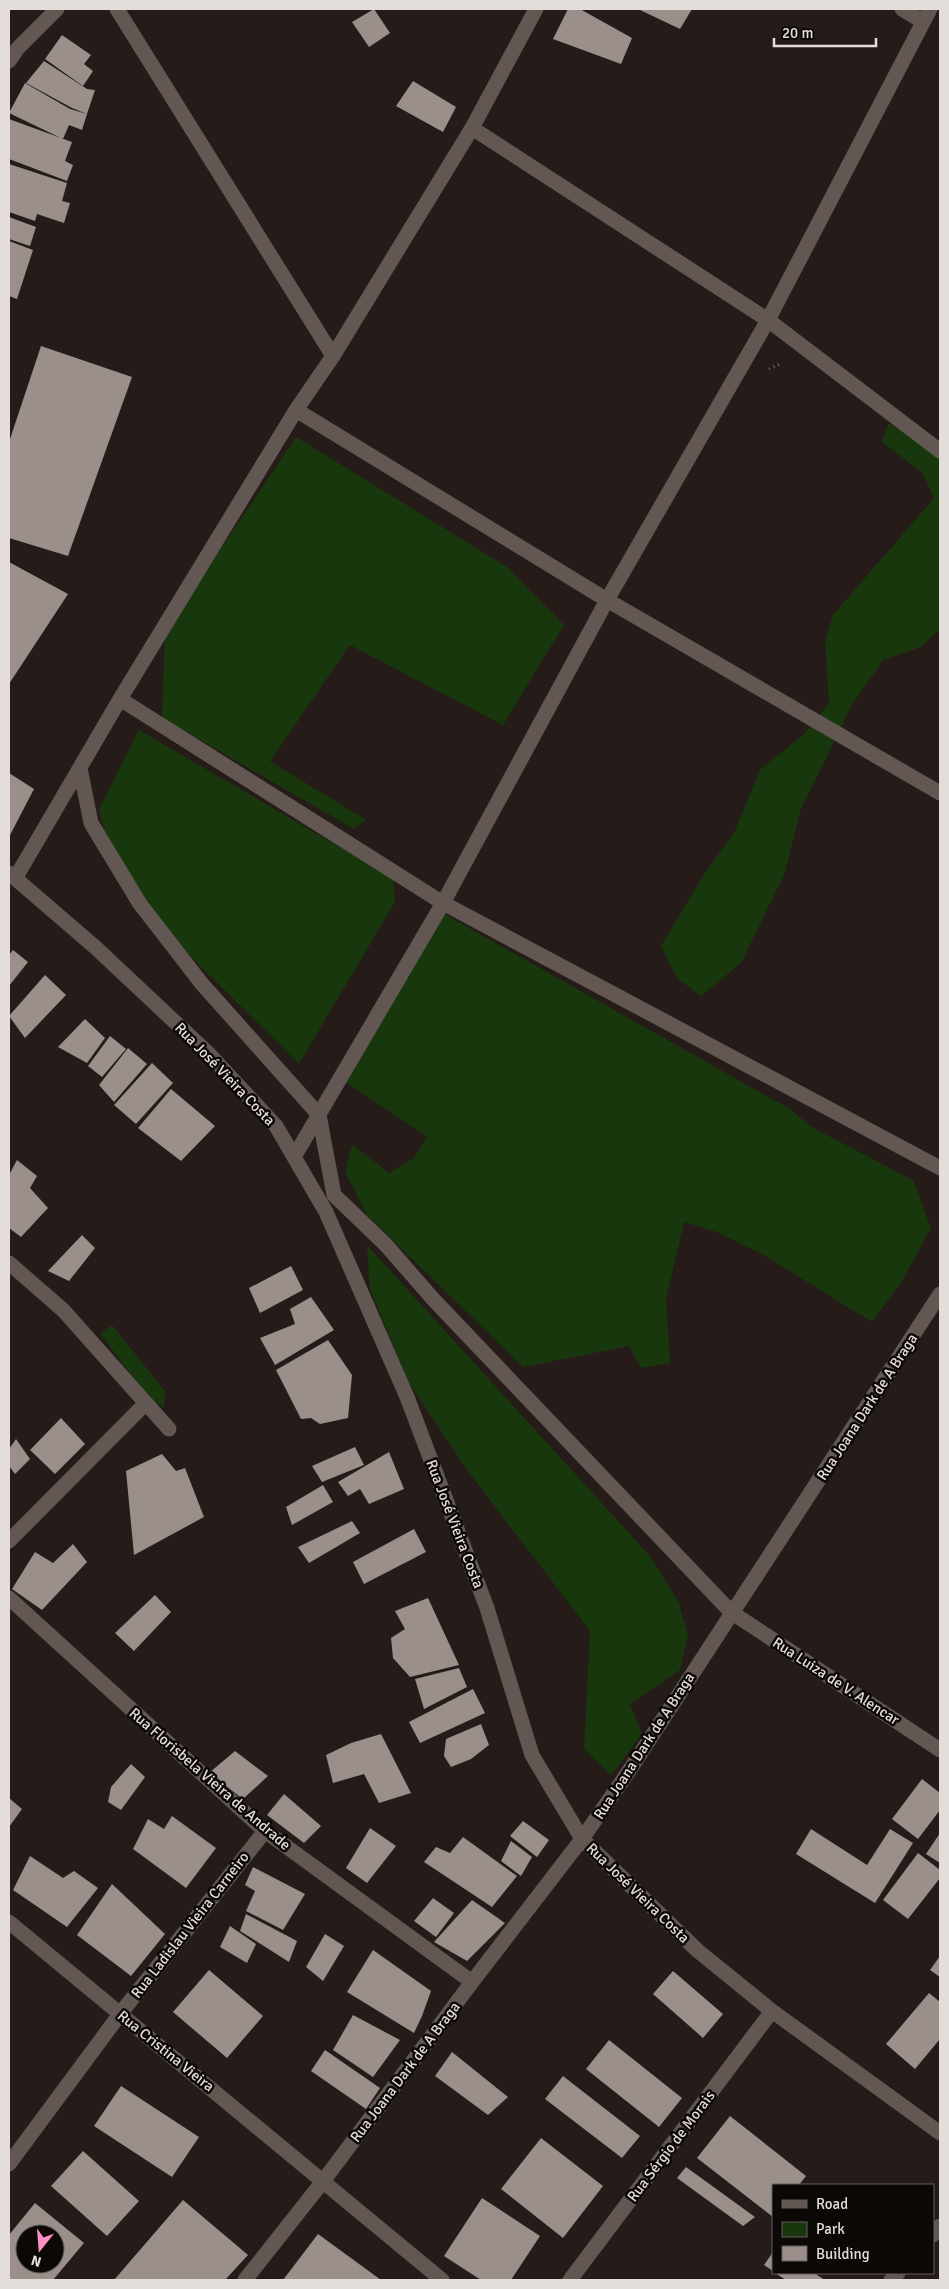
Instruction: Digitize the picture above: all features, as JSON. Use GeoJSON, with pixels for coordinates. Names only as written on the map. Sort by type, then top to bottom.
{"type":"FeatureCollection","features":[{"type":"Feature","properties":{"kind":"street"},"geometry":{"type":"LineString","coordinates":[[9,61],[18,48],[57,9]]}},
{"type":"Feature","properties":{"kind":"street"},"geometry":{"type":"LineString","coordinates":[[117,9],[334,356]]}},
{"type":"Feature","properties":{"kind":"street"},"geometry":{"type":"LineString","coordinates":[[12,875],[80,768],[296,410],[334,356],[472,128],[536,9]]}},
{"type":"Feature","properties":{"kind":"street"},"geometry":{"type":"LineString","coordinates":[[294,1157],[443,903],[608,600],[768,320],[926,15],[902,9]]}},
{"type":"Feature","properties":{"kind":"street"},"geometry":{"type":"LineString","coordinates":[[472,128],[768,320],[940,451]]}},
{"type":"Feature","properties":{"kind":"street"},"geometry":{"type":"LineString","coordinates":[[296,410],[608,600],[940,793]]}},
{"type":"Feature","properties":{"kind":"street"},"geometry":{"type":"LineString","coordinates":[[120,699],[443,903],[940,1168]]}},
{"type":"Feature","properties":{"kind":"street"},"geometry":{"type":"LineString","coordinates":[[80,768],[91,824],[140,904],[202,984],[319,1114]]}},
{"type":"Feature","properties":{"kind":"street","name":"Rua José Vieira Costa"},"geometry":{"type":"LineString","coordinates":[[12,875],[209,1054],[276,1126],[326,1212],[407,1397],[487,1608],[532,1755],[582,1839],[698,1951],[772,2011],[940,2133]]}},
{"type":"Feature","properties":{"kind":"street","name":"Rua Luiza de V. Alencar"},"geometry":{"type":"LineString","coordinates":[[319,1114],[334,1195],[386,1245],[433,1299],[731,1612],[940,1750]]}},
{"type":"Feature","properties":{"kind":"street"},"geometry":{"type":"LineString","coordinates":[[9,1263],[63,1310],[169,1429]]}},
{"type":"Feature","properties":{"kind":"street","name":"Rua Joana Dark de A Braga"},"geometry":{"type":"LineString","coordinates":[[245,2280],[324,2180],[582,1839],[823,1475],[940,1294]]}},
{"type":"Feature","properties":{"kind":"street"},"geometry":{"type":"LineString","coordinates":[[9,1541],[146,1403]]}},
{"type":"Feature","properties":{"kind":"street","name":"Rua Florisbela Vieira de Andrade"},"geometry":{"type":"LineString","coordinates":[[9,1598],[265,1831],[472,1982]]}},
{"type":"Feature","properties":{"kind":"street","name":"Rua Ladislau Vieira Carneiro"},"geometry":{"type":"LineString","coordinates":[[9,2164],[120,2014],[265,1831]]}},
{"type":"Feature","properties":{"kind":"street","name":"Rua Cristina Vieira"},"geometry":{"type":"LineString","coordinates":[[9,1922],[324,2180],[442,2280]]}},
{"type":"Feature","properties":{"kind":"street","name":"Rua Sérgio de Morais"},"geometry":{"type":"LineString","coordinates":[[570,2280],[772,2011]]}},
{"type":"Feature","properties":{"kind":"green space"},"geometry":{"type":"Polygon","coordinates":[[[889,423],[924,445],[940,458],[940,629],[921,647],[883,660],[853,703],[801,809],[784,875],[741,963],[701,996],[677,978],[661,946],[705,873],[734,833],[760,770],[804,734],[829,703],[825,641],[833,615],[934,498],[923,473],[882,442],[889,423]]]}},
{"type":"Feature","properties":{"kind":"green space"},"geometry":{"type":"Polygon","coordinates":[[[296,437],[507,567],[564,625],[503,725],[350,645],[270,761],[366,820],[354,829],[162,718],[165,632],[296,437]]]}},
{"type":"Feature","properties":{"kind":"green space"},"geometry":{"type":"Polygon","coordinates":[[[139,730],[393,878],[395,902],[299,1064],[171,937],[106,837],[99,809],[139,730]]]}},
{"type":"Feature","properties":{"kind":"green space"},"geometry":{"type":"Polygon","coordinates":[[[444,914],[788,1108],[815,1129],[913,1180],[931,1228],[902,1281],[872,1322],[762,1254],[717,1232],[684,1222],[666,1299],[670,1363],[641,1368],[629,1346],[523,1367],[367,1215],[345,1172],[352,1144],[389,1173],[414,1158],[427,1137],[344,1081],[444,914]]]}},
{"type":"Feature","properties":{"kind":"green space"},"geometry":{"type":"Polygon","coordinates":[[[367,1245],[650,1556],[678,1601],[688,1635],[680,1670],[630,1704],[642,1734],[611,1775],[584,1749],[590,1631],[467,1470],[409,1383],[370,1289],[367,1245]]]}},
{"type":"Feature","properties":{"kind":"green space"},"geometry":{"type":"Polygon","coordinates":[[[112,1325],[165,1391],[164,1408],[146,1395],[100,1333],[112,1325]]]}},
{"type":"Feature","properties":{"kind":"building"},"geometry":{"type":"Polygon","coordinates":[[[374,9],[390,33],[369,47],[352,22],[374,9]]]}},
{"type":"Feature","properties":{"kind":"building"},"geometry":{"type":"Polygon","coordinates":[[[568,9],[580,9],[632,38],[621,64],[553,39],[568,9]]]}},
{"type":"Feature","properties":{"kind":"building"},"geometry":{"type":"Polygon","coordinates":[[[638,9],[692,9],[680,29],[638,9]]]}},
{"type":"Feature","properties":{"kind":"building"},"geometry":{"type":"Polygon","coordinates":[[[62,35],[91,55],[84,64],[93,71],[83,86],[45,59],[62,35]]]}},
{"type":"Feature","properties":{"kind":"building"},"geometry":{"type":"Polygon","coordinates":[[[44,61],[87,89],[95,90],[87,114],[26,83],[44,61]]]}},
{"type":"Feature","properties":{"kind":"building"},"geometry":{"type":"Polygon","coordinates":[[[413,81],[456,107],[443,132],[396,106],[413,81]]]}},
{"type":"Feature","properties":{"kind":"building"},"geometry":{"type":"Polygon","coordinates":[[[25,83],[70,109],[87,114],[82,130],[69,125],[63,139],[9,113],[25,83]]]}},
{"type":"Feature","properties":{"kind":"building"},"geometry":{"type":"Polygon","coordinates":[[[9,119],[72,142],[65,161],[73,165],[67,181],[9,159],[9,119]]]}},
{"type":"Feature","properties":{"kind":"building"},"geometry":{"type":"Polygon","coordinates":[[[9,164],[67,183],[62,201],[70,203],[64,223],[37,214],[35,221],[9,212],[9,164]]]}},
{"type":"Feature","properties":{"kind":"building"},"geometry":{"type":"Polygon","coordinates":[[[9,217],[36,227],[30,246],[9,239],[9,217]]]}},
{"type":"Feature","properties":{"kind":"building"},"geometry":{"type":"Polygon","coordinates":[[[9,241],[33,250],[17,299],[9,296],[9,241]]]}},
{"type":"Feature","properties":{"kind":"building"},"geometry":{"type":"Polygon","coordinates":[[[41,346],[132,377],[68,556],[9,538],[9,442],[41,346]]]}},
{"type":"Feature","properties":{"kind":"building"},"geometry":{"type":"Polygon","coordinates":[[[9,562],[68,594],[9,684],[9,562]]]}},
{"type":"Feature","properties":{"kind":"building"},"geometry":{"type":"Polygon","coordinates":[[[9,773],[34,789],[9,837],[9,773]]]}},
{"type":"Feature","properties":{"kind":"building"},"geometry":{"type":"Polygon","coordinates":[[[13,950],[28,962],[9,986],[9,955],[13,950]]]}},
{"type":"Feature","properties":{"kind":"building"},"geometry":{"type":"Polygon","coordinates":[[[45,975],[66,995],[25,1038],[9,1016],[45,975]]]}},
{"type":"Feature","properties":{"kind":"building"},"geometry":{"type":"Polygon","coordinates":[[[85,1019],[105,1038],[87,1063],[58,1047],[85,1019]]]}},
{"type":"Feature","properties":{"kind":"building"},"geometry":{"type":"Polygon","coordinates":[[[110,1036],[126,1049],[102,1077],[88,1066],[110,1036]]]}},
{"type":"Feature","properties":{"kind":"building"},"geometry":{"type":"Polygon","coordinates":[[[128,1048],[147,1064],[114,1102],[99,1085],[128,1048]]]}},
{"type":"Feature","properties":{"kind":"building"},"geometry":{"type":"Polygon","coordinates":[[[152,1063],[173,1083],[136,1124],[114,1105],[152,1063]]]}},
{"type":"Feature","properties":{"kind":"building"},"geometry":{"type":"Polygon","coordinates":[[[171,1089],[215,1126],[181,1161],[138,1128],[171,1089]]]}},
{"type":"Feature","properties":{"kind":"building"},"geometry":{"type":"Polygon","coordinates":[[[17,1160],[37,1176],[30,1188],[48,1208],[21,1237],[9,1228],[9,1175],[17,1160]]]}},
{"type":"Feature","properties":{"kind":"building"},"geometry":{"type":"Polygon","coordinates":[[[82,1235],[95,1248],[69,1281],[48,1271],[82,1235]]]}},
{"type":"Feature","properties":{"kind":"building"},"geometry":{"type":"Polygon","coordinates":[[[291,1266],[303,1290],[260,1313],[249,1288],[291,1266]]]}},
{"type":"Feature","properties":{"kind":"building"},"geometry":{"type":"Polygon","coordinates":[[[311,1297],[334,1330],[275,1365],[260,1338],[295,1324],[290,1309],[311,1297]]]}},
{"type":"Feature","properties":{"kind":"building"},"geometry":{"type":"Polygon","coordinates":[[[328,1340],[352,1375],[348,1418],[320,1424],[311,1418],[301,1419],[276,1370],[328,1340]]]}},
{"type":"Feature","properties":{"kind":"building"},"geometry":{"type":"Polygon","coordinates":[[[61,1418],[85,1444],[55,1474],[30,1450],[61,1418]]]}},
{"type":"Feature","properties":{"kind":"building"},"geometry":{"type":"Polygon","coordinates":[[[16,1439],[30,1459],[15,1474],[9,1466],[9,1449],[16,1439]]]}},
{"type":"Feature","properties":{"kind":"building"},"geometry":{"type":"Polygon","coordinates":[[[355,1447],[364,1465],[322,1482],[312,1466],[355,1447]]]}},
{"type":"Feature","properties":{"kind":"building"},"geometry":{"type":"Polygon","coordinates":[[[389,1452],[404,1489],[369,1504],[360,1489],[348,1496],[338,1482],[389,1452]]]}},
{"type":"Feature","properties":{"kind":"building"},"geometry":{"type":"Polygon","coordinates":[[[162,1454],[176,1471],[185,1468],[204,1517],[134,1555],[126,1471],[162,1454]]]}},
{"type":"Feature","properties":{"kind":"building"},"geometry":{"type":"Polygon","coordinates":[[[323,1485],[333,1502],[292,1525],[286,1507],[323,1485]]]}},
{"type":"Feature","properties":{"kind":"building"},"geometry":{"type":"Polygon","coordinates":[[[352,1521],[360,1533],[309,1563],[298,1547],[352,1521]]]}},
{"type":"Feature","properties":{"kind":"building"},"geometry":{"type":"Polygon","coordinates":[[[414,1529],[426,1552],[364,1584],[353,1562],[414,1529]]]}},
{"type":"Feature","properties":{"kind":"building"},"geometry":{"type":"Polygon","coordinates":[[[73,1544],[87,1562],[42,1610],[12,1589],[35,1552],[53,1563],[73,1544]]]}},
{"type":"Feature","properties":{"kind":"building"},"geometry":{"type":"Polygon","coordinates":[[[155,1595],[171,1612],[134,1651],[115,1633],[155,1595]]]}},
{"type":"Feature","properties":{"kind":"building"},"geometry":{"type":"Polygon","coordinates":[[[428,1598],[459,1665],[410,1677],[393,1658],[391,1638],[405,1629],[395,1611],[428,1598]]]}},
{"type":"Feature","properties":{"kind":"building"},"geometry":{"type":"Polygon","coordinates":[[[459,1668],[467,1687],[424,1709],[415,1679],[459,1668]]]}},
{"type":"Feature","properties":{"kind":"building"},"geometry":{"type":"Polygon","coordinates":[[[473,1689],[485,1713],[420,1743],[409,1722],[473,1689]]]}},
{"type":"Feature","properties":{"kind":"building"},"geometry":{"type":"Polygon","coordinates":[[[481,1724],[489,1745],[471,1759],[451,1767],[444,1756],[446,1739],[481,1724]]]}},
{"type":"Feature","properties":{"kind":"building"},"geometry":{"type":"Polygon","coordinates":[[[381,1734],[411,1793],[379,1803],[364,1774],[333,1783],[326,1755],[351,1743],[381,1734]]]}},
{"type":"Feature","properties":{"kind":"building"},"geometry":{"type":"Polygon","coordinates":[[[235,1751],[268,1776],[243,1799],[209,1773],[235,1751]]]}},
{"type":"Feature","properties":{"kind":"building"},"geometry":{"type":"Polygon","coordinates":[[[131,1764],[145,1777],[121,1810],[108,1802],[111,1787],[131,1764]]]}},
{"type":"Feature","properties":{"kind":"building"},"geometry":{"type":"Polygon","coordinates":[[[922,1779],[940,1793],[940,1810],[918,1839],[892,1819],[922,1779]]]}},
{"type":"Feature","properties":{"kind":"building"},"geometry":{"type":"Polygon","coordinates":[[[284,1794],[321,1826],[304,1843],[267,1815],[284,1794]]]}},
{"type":"Feature","properties":{"kind":"building"},"geometry":{"type":"Polygon","coordinates":[[[9,1798],[22,1809],[9,1827],[9,1798]]]}},
{"type":"Feature","properties":{"kind":"building"},"geometry":{"type":"Polygon","coordinates":[[[172,1816],[216,1848],[186,1888],[133,1849],[148,1819],[164,1829],[172,1816]]]}},
{"type":"Feature","properties":{"kind":"building"},"geometry":{"type":"Polygon","coordinates":[[[523,1821],[549,1840],[537,1857],[510,1836],[523,1821]]]}},
{"type":"Feature","properties":{"kind":"building"},"geometry":{"type":"Polygon","coordinates":[[[370,1828],[396,1846],[367,1883],[346,1868],[370,1828]]]}},
{"type":"Feature","properties":{"kind":"building"},"geometry":{"type":"Polygon","coordinates":[[[811,1829],[867,1865],[890,1829],[913,1843],[875,1903],[796,1854],[811,1829]]]}},
{"type":"Feature","properties":{"kind":"building"},"geometry":{"type":"Polygon","coordinates":[[[940,1833],[940,1863],[926,1854],[940,1833]]]}},
{"type":"Feature","properties":{"kind":"building"},"geometry":{"type":"Polygon","coordinates":[[[463,1837],[517,1876],[492,1907],[424,1862],[436,1847],[450,1853],[463,1837]]]}},
{"type":"Feature","properties":{"kind":"building"},"geometry":{"type":"Polygon","coordinates":[[[511,1841],[532,1857],[521,1876],[501,1861],[511,1841]]]}},
{"type":"Feature","properties":{"kind":"building"},"geometry":{"type":"Polygon","coordinates":[[[918,1853],[940,1870],[940,1878],[908,1919],[883,1900],[918,1853]]]}},
{"type":"Feature","properties":{"kind":"building"},"geometry":{"type":"Polygon","coordinates":[[[30,1856],[63,1878],[74,1871],[98,1888],[67,1927],[13,1890],[30,1856]]]}},
{"type":"Feature","properties":{"kind":"building"},"geometry":{"type":"Polygon","coordinates":[[[253,1867],[305,1894],[283,1930],[246,1911],[255,1891],[245,1885],[253,1867]]]}},
{"type":"Feature","properties":{"kind":"building"},"geometry":{"type":"Polygon","coordinates":[[[112,1884],[165,1934],[131,1976],[77,1935],[112,1884]]]}},
{"type":"Feature","properties":{"kind":"building"},"geometry":{"type":"Polygon","coordinates":[[[433,1898],[454,1913],[436,1937],[414,1921],[433,1898]]]}},
{"type":"Feature","properties":{"kind":"building"},"geometry":{"type":"Polygon","coordinates":[[[472,1900],[505,1923],[467,1961],[434,1942],[472,1900]]]}},
{"type":"Feature","properties":{"kind":"building"},"geometry":{"type":"Polygon","coordinates":[[[246,1914],[297,1941],[289,1962],[240,1931],[246,1914]]]}},
{"type":"Feature","properties":{"kind":"building"},"geometry":{"type":"Polygon","coordinates":[[[230,1926],[256,1944],[247,1963],[220,1947],[230,1926]]]}},
{"type":"Feature","properties":{"kind":"building"},"geometry":{"type":"Polygon","coordinates":[[[325,1934],[344,1946],[323,1981],[306,1967],[325,1934]]]}},
{"type":"Feature","properties":{"kind":"building"},"geometry":{"type":"Polygon","coordinates":[[[373,1950],[431,1991],[414,2033],[347,1992],[373,1950]]]}},
{"type":"Feature","properties":{"kind":"building"},"geometry":{"type":"Polygon","coordinates":[[[940,1956],[940,1977],[930,1970],[940,1956]]]}},
{"type":"Feature","properties":{"kind":"building"},"geometry":{"type":"Polygon","coordinates":[[[209,1970],[263,2016],[227,2058],[173,2012],[209,1970]]]}},
{"type":"Feature","properties":{"kind":"building"},"geometry":{"type":"Polygon","coordinates":[[[673,1971],[723,2014],[703,2038],[653,1994],[673,1971]]]}},
{"type":"Feature","properties":{"kind":"building"},"geometry":{"type":"Polygon","coordinates":[[[929,1993],[940,2002],[940,2039],[915,2069],[886,2044],[929,1993]]]}},
{"type":"Feature","properties":{"kind":"building"},"geometry":{"type":"Polygon","coordinates":[[[353,2015],[400,2040],[373,2077],[333,2050],[353,2015]]]}},
{"type":"Feature","properties":{"kind":"building"},"geometry":{"type":"Polygon","coordinates":[[[609,2040],[682,2098],[659,2127],[586,2069],[609,2040]]]}},
{"type":"Feature","properties":{"kind":"building"},"geometry":{"type":"Polygon","coordinates":[[[325,2050],[380,2088],[366,2109],[311,2071],[325,2050]]]}},
{"type":"Feature","properties":{"kind":"building"},"geometry":{"type":"Polygon","coordinates":[[[452,2052],[508,2097],[488,2115],[435,2076],[452,2052]]]}},
{"type":"Feature","properties":{"kind":"building"},"geometry":{"type":"Polygon","coordinates":[[[563,2076],[640,2136],[622,2158],[545,2099],[563,2076]]]}},
{"type":"Feature","properties":{"kind":"building"},"geometry":{"type":"Polygon","coordinates":[[[121,2086],[199,2137],[172,2177],[94,2126],[121,2086]]]}},
{"type":"Feature","properties":{"kind":"building"},"geometry":{"type":"Polygon","coordinates":[[[730,2116],[806,2176],[800,2184],[772,2184],[772,2216],[697,2158],[730,2116]]]}},
{"type":"Feature","properties":{"kind":"building"},"geometry":{"type":"Polygon","coordinates":[[[541,2138],[603,2186],[563,2238],[501,2189],[541,2138]]]}},
{"type":"Feature","properties":{"kind":"building"},"geometry":{"type":"Polygon","coordinates":[[[83,2151],[139,2201],[107,2236],[51,2186],[83,2151]]]}},
{"type":"Feature","properties":{"kind":"building"},"geometry":{"type":"Polygon","coordinates":[[[686,2167],[755,2217],[743,2226],[677,2178],[686,2167]]]}},
{"type":"Feature","properties":{"kind":"building"},"geometry":{"type":"Polygon","coordinates":[[[482,2198],[540,2236],[511,2280],[481,2280],[444,2256],[482,2198]]]}},
{"type":"Feature","properties":{"kind":"building"},"geometry":{"type":"Polygon","coordinates":[[[183,2200],[248,2255],[225,2280],[114,2280],[183,2200]]]}},
{"type":"Feature","properties":{"kind":"building"},"geometry":{"type":"Polygon","coordinates":[[[35,2203],[61,2224],[18,2224],[35,2203]]]}},
{"type":"Feature","properties":{"kind":"building"},"geometry":{"type":"Polygon","coordinates":[[[65,2227],[84,2243],[65,2266],[65,2227]]]}},
{"type":"Feature","properties":{"kind":"building"},"geometry":{"type":"Polygon","coordinates":[[[15,2228],[15,2274],[58,2274],[53,2280],[9,2280],[9,2235],[15,2228]]]}},
{"type":"Feature","properties":{"kind":"building"},"geometry":{"type":"Polygon","coordinates":[[[318,2234],[381,2280],[283,2280],[318,2234]]]}},
{"type":"Feature","properties":{"kind":"building"},"geometry":{"type":"Polygon","coordinates":[[[772,2253],[772,2270],[764,2265],[772,2253]]]}},
{"type":"Feature","properties":{"kind":"building"},"geometry":{"type":"Polygon","coordinates":[[[777,2274],[816,2274],[825,2280],[786,2280],[777,2274]]]}}]}
